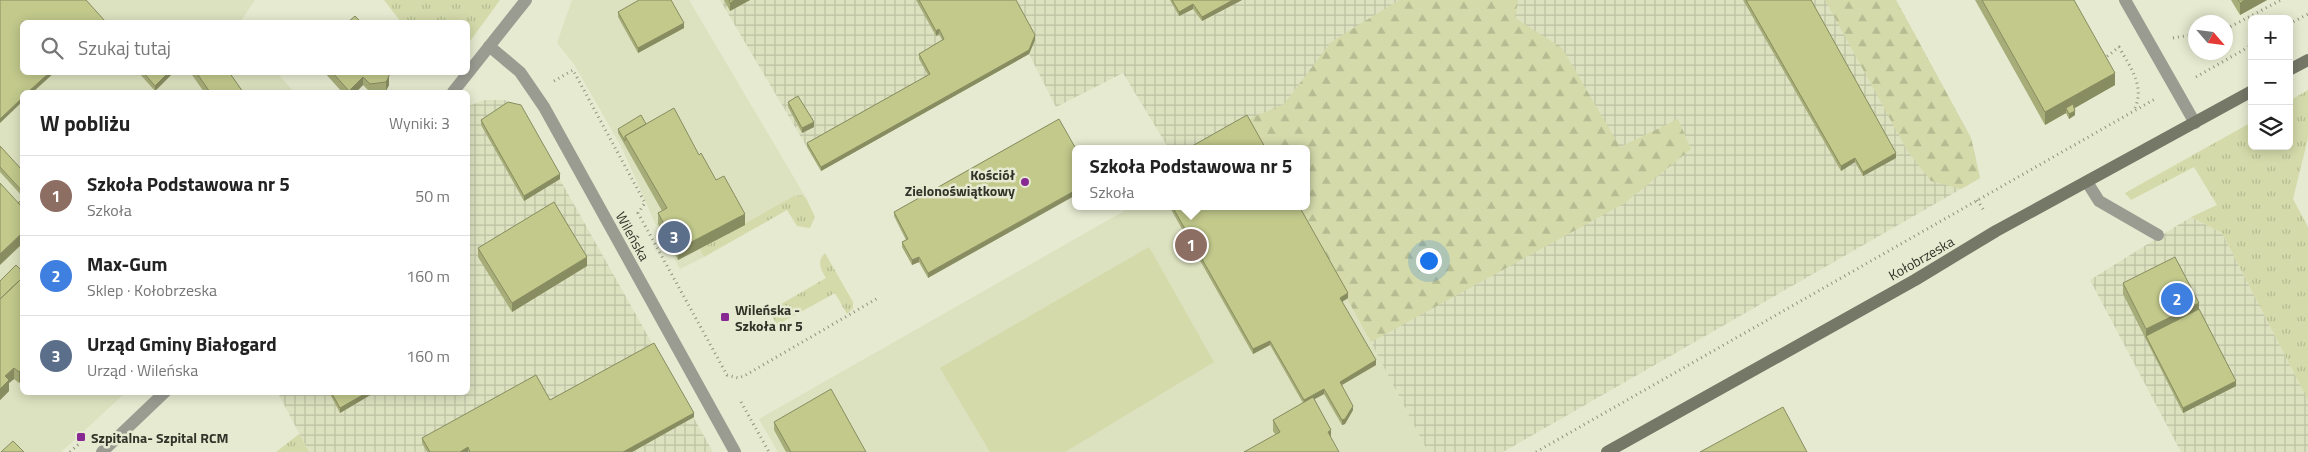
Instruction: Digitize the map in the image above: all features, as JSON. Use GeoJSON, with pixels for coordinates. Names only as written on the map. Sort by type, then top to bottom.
{"type":"FeatureCollection","features":[{"type":"Feature","properties":{"kind":"main road"},"geometry":{"type":"LineString","coordinates":[[2293,68],[2308,60]]}},
{"type":"Feature","properties":{"kind":"main road","name":"Kołobrzeska"},"geometry":{"type":"LineString","coordinates":[[1607,452],[2086,182],[2248,94]]}},
{"type":"Feature","properties":{"kind":"street"},"geometry":{"type":"LineString","coordinates":[[470,70],[526,0]]}},
{"type":"Feature","properties":{"kind":"street"},"geometry":{"type":"LineString","coordinates":[[2125,0],[2195,123]]}},
{"type":"Feature","properties":{"kind":"street","name":"Wileńska"},"geometry":{"type":"LineString","coordinates":[[489,46],[520,72],[544,107],[735,452]]}},
{"type":"Feature","properties":{"kind":"street"},"geometry":{"type":"LineString","coordinates":[[455,90],[466,75]]}},
{"type":"Feature","properties":{"kind":"street"},"geometry":{"type":"LineString","coordinates":[[2086,182],[2099,200],[2158,235]]}},
{"type":"Feature","properties":{"kind":"street"},"geometry":{"type":"LineString","coordinates":[[102,452],[162,395]]}},
{"type":"Feature","properties":{"kind":"path"},"geometry":{"type":"LineString","coordinates":[[2233,25],[2281,0]]}},
{"type":"Feature","properties":{"kind":"path"},"geometry":{"type":"LineString","coordinates":[[2293,22],[2308,14]]}},
{"type":"Feature","properties":{"kind":"path"},"geometry":{"type":"LineString","coordinates":[[2100,50],[2105,58],[2119,47],[2137,82],[2139,96],[2134,110]]}},
{"type":"Feature","properties":{"kind":"path"},"geometry":{"type":"LineString","coordinates":[[1536,452],[2134,110],[2248,48]]}},
{"type":"Feature","properties":{"kind":"path"},"geometry":{"type":"LineString","coordinates":[[534,93],[573,70],[645,203],[638,213],[727,375],[744,376],[878,298]]}},
{"type":"Feature","properties":{"kind":"path"},"geometry":{"type":"LineString","coordinates":[[741,402],[769,452]]}},
{"type":"Feature","properties":{"kind":"shaded area"},"geometry":{"type":"Polygon","coordinates":[[[0,0],[255,0],[241,20],[20,20],[20,75],[279,75],[292,90],[20,90],[20,395],[123,395],[61,452],[0,452],[0,0]]]}},
{"type":"Feature","properties":{"kind":"shaded area"},"geometry":{"type":"Polygon","coordinates":[[[572,0],[689,0],[806,198],[801,195],[700,249],[704,257],[680,269],[655,223],[622,148],[574,64],[557,43],[572,0]]]}},
{"type":"Feature","properties":{"kind":"shaded area"},"geometry":{"type":"Polygon","coordinates":[[[720,0],[1896,0],[1971,138],[1980,178],[1503,452],[1428,452],[1348,298],[1298,210],[1310,210],[1310,145],[1167,145],[1123,73],[1056,107],[1029,54],[821,171],[720,0]]]}},
{"type":"Feature","properties":{"kind":"shaded area"},"geometry":{"type":"Polygon","coordinates":[[[485,100],[505,100],[521,110],[713,452],[309,452],[279,395],[470,395],[470,105],[485,100]]]}},
{"type":"Feature","properties":{"kind":"shaded area"},"geometry":{"type":"Polygon","coordinates":[[[1126,210],[1298,210],[1348,298],[1428,452],[778,452],[759,419],[1126,210]]]}},
{"type":"Feature","properties":{"kind":"shaded area"},"geometry":{"type":"Polygon","coordinates":[[[2191,217],[2222,233],[2308,400],[2308,452],[2181,452],[2090,280],[2191,217]]]}},
{"type":"Feature","properties":{"kind":"green space"},"geometry":{"type":"Polygon","coordinates":[[[384,0],[500,0],[470,41],[470,20],[399,20],[384,0]]]}},
{"type":"Feature","properties":{"kind":"green space"},"geometry":{"type":"Polygon","coordinates":[[[1399,0],[1518,0],[1515,18],[1562,48],[1620,147],[1678,119],[1691,149],[1625,203],[1371,342],[1298,210],[1310,210],[1310,145],[1262,145],[1247,120],[1284,104],[1331,42],[1399,0]]]}},
{"type":"Feature","properties":{"kind":"green space"},"geometry":{"type":"Polygon","coordinates":[[[1825,0],[1896,0],[1971,138],[1980,178],[1961,189],[1931,181],[1908,152],[1825,0]]]}},
{"type":"Feature","properties":{"kind":"green space"},"geometry":{"type":"Polygon","coordinates":[[[2308,90],[2308,138],[2293,199],[2308,227],[2308,400],[2222,233],[2191,217],[2217,205],[2194,167],[2131,200],[2125,193],[2248,124],[2248,150],[2293,150],[2293,99],[2308,90]]]}},
{"type":"Feature","properties":{"kind":"green space"},"geometry":{"type":"Polygon","coordinates":[[[801,195],[806,198],[815,217],[810,228],[797,226],[787,210],[704,257],[700,249],[794,196],[801,195]]]}},
{"type":"Feature","properties":{"kind":"green space"},"geometry":{"type":"Polygon","coordinates":[[[1149,247],[1214,362],[1065,452],[990,452],[940,368],[1149,247]]]}},
{"type":"Feature","properties":{"kind":"green space"},"geometry":{"type":"Polygon","coordinates":[[[825,253],[853,302],[853,308],[847,314],[835,293],[777,325],[769,311],[826,278],[821,269],[820,262],[825,253]]]}},
{"type":"Feature","properties":{"kind":"green space"},"geometry":{"type":"Polygon","coordinates":[[[299,434],[309,452],[276,452],[299,434]]]}},
{"type":"Feature","properties":{"kind":"building"},"geometry":{"type":"Polygon","coordinates":[[[0,0],[86,0],[104,20],[20,20],[20,75],[47,75],[30,90],[20,90],[20,100],[0,119],[0,0]]]}},
{"type":"Feature","properties":{"kind":"building"},"geometry":{"type":"Polygon","coordinates":[[[639,0],[671,0],[684,23],[638,48],[618,12],[639,0]]]}},
{"type":"Feature","properties":{"kind":"building"},"geometry":{"type":"Polygon","coordinates":[[[919,0],[1016,0],[1035,35],[1029,50],[821,167],[807,143],[930,74],[919,54],[944,39],[939,29],[936,31],[919,0]]]}},
{"type":"Feature","properties":{"kind":"building"},"geometry":{"type":"Polygon","coordinates":[[[1172,0],[1233,0],[1202,17],[1193,4],[1179,12],[1172,0]]]}},
{"type":"Feature","properties":{"kind":"building"},"geometry":{"type":"Polygon","coordinates":[[[1746,0],[1811,0],[1896,153],[1863,172],[1855,158],[1841,166],[1746,0]]]}},
{"type":"Feature","properties":{"kind":"building"},"geometry":{"type":"Polygon","coordinates":[[[1982,0],[2074,0],[2115,73],[2045,112],[1982,0]]]}},
{"type":"Feature","properties":{"kind":"building"},"geometry":{"type":"Polygon","coordinates":[[[355,16],[359,20],[350,20],[355,16]]]}},
{"type":"Feature","properties":{"kind":"building"},"geometry":{"type":"Polygon","coordinates":[[[146,75],[166,75],[155,86],[146,75]]]}},
{"type":"Feature","properties":{"kind":"building"},"geometry":{"type":"Polygon","coordinates":[[[198,75],[231,75],[242,90],[209,90],[198,75]]]}},
{"type":"Feature","properties":{"kind":"building"},"geometry":{"type":"Polygon","coordinates":[[[335,75],[389,75],[386,82],[370,84],[363,77],[348,90],[335,75]]]}},
{"type":"Feature","properties":{"kind":"building"},"geometry":{"type":"Polygon","coordinates":[[[798,96],[814,122],[802,128],[788,102],[798,96]]]}},
{"type":"Feature","properties":{"kind":"building"},"geometry":{"type":"Polygon","coordinates":[[[508,102],[521,105],[560,174],[524,196],[481,120],[508,102]]]}},
{"type":"Feature","properties":{"kind":"building"},"geometry":{"type":"Polygon","coordinates":[[[2073,104],[2075,111],[2069,114],[2066,108],[2073,104]]]}},
{"type":"Feature","properties":{"kind":"building"},"geometry":{"type":"Polygon","coordinates":[[[674,108],[699,155],[701,153],[716,180],[724,176],[745,214],[678,249],[658,213],[667,208],[625,136],[674,108]]]}},
{"type":"Feature","properties":{"kind":"building"},"geometry":{"type":"Polygon","coordinates":[[[641,115],[646,124],[625,136],[625,141],[618,129],[641,115]]]}},
{"type":"Feature","properties":{"kind":"building"},"geometry":{"type":"Polygon","coordinates":[[[1247,115],[1264,145],[1194,145],[1247,115]]]}},
{"type":"Feature","properties":{"kind":"building"},"geometry":{"type":"Polygon","coordinates":[[[1059,119],[1074,145],[1072,145],[1072,192],[928,273],[919,257],[912,260],[902,242],[908,239],[894,212],[1059,119]]]}},
{"type":"Feature","properties":{"kind":"building"},"geometry":{"type":"Polygon","coordinates":[[[0,146],[20,168],[20,189],[0,167],[0,146]]]}},
{"type":"Feature","properties":{"kind":"building"},"geometry":{"type":"Polygon","coordinates":[[[0,183],[20,205],[20,235],[0,254],[0,183]]]}},
{"type":"Feature","properties":{"kind":"building"},"geometry":{"type":"Polygon","coordinates":[[[554,202],[587,257],[512,303],[478,248],[554,202]]]}},
{"type":"Feature","properties":{"kind":"building"},"geometry":{"type":"Polygon","coordinates":[[[1174,210],[1301,210],[1348,293],[1340,298],[1376,360],[1340,382],[1353,406],[1345,419],[1342,420],[1324,389],[1304,400],[1270,341],[1253,349],[1174,210]]]}},
{"type":"Feature","properties":{"kind":"building"},"geometry":{"type":"Polygon","coordinates":[[[2175,257],[2199,303],[2146,329],[2123,283],[2175,257]]]}},
{"type":"Feature","properties":{"kind":"building"},"geometry":{"type":"Polygon","coordinates":[[[16,265],[20,269],[20,280],[0,299],[0,281],[16,265]]]}},
{"type":"Feature","properties":{"kind":"building"},"geometry":{"type":"Polygon","coordinates":[[[20,280],[20,371],[19,372],[14,368],[5,376],[9,380],[0,389],[0,299],[20,280]]]}},
{"type":"Feature","properties":{"kind":"building"},"geometry":{"type":"Polygon","coordinates":[[[2199,309],[2236,381],[2183,408],[2146,336],[2199,309]]]}},
{"type":"Feature","properties":{"kind":"building"},"geometry":{"type":"Polygon","coordinates":[[[654,343],[694,413],[623,452],[470,452],[468,447],[460,452],[430,452],[422,438],[536,375],[550,400],[654,343]]]}},
{"type":"Feature","properties":{"kind":"building"},"geometry":{"type":"Polygon","coordinates":[[[831,389],[866,452],[791,452],[774,422],[831,389]]]}},
{"type":"Feature","properties":{"kind":"building"},"geometry":{"type":"Polygon","coordinates":[[[333,395],[363,395],[340,408],[333,395]]]}},
{"type":"Feature","properties":{"kind":"building"},"geometry":{"type":"Polygon","coordinates":[[[1313,397],[1331,430],[1328,432],[1339,452],[1244,452],[1280,432],[1273,420],[1313,397]]]}},
{"type":"Feature","properties":{"kind":"building"},"geometry":{"type":"Polygon","coordinates":[[[1783,407],[1807,452],[1700,452],[1783,407]]]}},
{"type":"Feature","properties":{"kind":"building"},"geometry":{"type":"Polygon","coordinates":[[[13,441],[24,452],[1,452],[13,441]]]}},
{"type":"Feature","properties":{"kind":"place","name":"Kościół Zielonoświątkowy"},"geometry":{"type":"Point","coordinates":[1025,182]}},
{"type":"Feature","properties":{"kind":"place","name":"Urząd Gminy Białogard"},"geometry":{"type":"Point","coordinates":[674,237]}},
{"type":"Feature","properties":{"kind":"place","name":"Szkoła Podstawowa nr 5"},"geometry":{"type":"Point","coordinates":[1191,245]}},
{"type":"Feature","properties":{"kind":"place","name":"Max-Gum"},"geometry":{"type":"Point","coordinates":[2177,299]}},
{"type":"Feature","properties":{"kind":"place","name":"Wileńska - Szkoła nr 5"},"geometry":{"type":"Point","coordinates":[725,317]}},
{"type":"Feature","properties":{"kind":"place","name":"Szpitalna- Szpital RCM"},"geometry":{"type":"Point","coordinates":[81,437]}}]}
